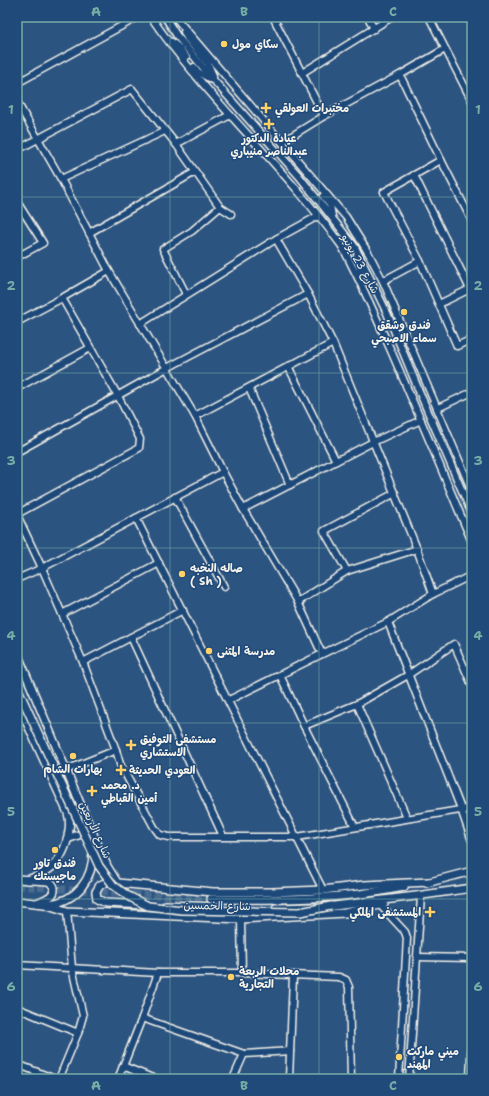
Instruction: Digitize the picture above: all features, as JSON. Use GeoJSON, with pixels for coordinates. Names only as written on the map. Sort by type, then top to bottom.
{"type":"FeatureCollection","features":[{"type":"Feature","properties":{"kind":"main road","name":"شارع الأربعين"},"geometry":{"type":"LineString","coordinates":[[17,653],[107,866],[118,884],[128,885]]}},
{"type":"Feature","properties":{"kind":"main road","name":"شارع الأربعين"},"geometry":{"type":"LineString","coordinates":[[17,688],[99,866],[113,884],[128,896],[148,906],[182,910],[300,912],[331,906]]}},
{"type":"Feature","properties":{"kind":"main road"},"geometry":{"type":"LineString","coordinates":[[17,701],[68,813],[70,825],[64,851],[59,860],[41,875],[28,880]]}},
{"type":"Feature","properties":{"kind":"main road"},"geometry":{"type":"LineString","coordinates":[[70,825],[74,829],[80,829],[85,826],[87,820]]}},
{"type":"Feature","properties":{"kind":"main road"},"geometry":{"type":"LineString","coordinates":[[40,904],[56,903],[66,899],[79,891],[87,880],[93,862],[93,834],[81,834],[67,839]]}},
{"type":"Feature","properties":{"kind":"main road","name":"شارع الخمسين"},"geometry":{"type":"LineString","coordinates":[[211,899],[279,900],[326,897],[390,890],[472,871]]}},
{"type":"Feature","properties":{"kind":"main road"},"geometry":{"type":"LineString","coordinates":[[17,879],[51,882],[54,887],[52,896],[40,904]]}},
{"type":"Feature","properties":{"kind":"main road"},"geometry":{"type":"LineString","coordinates":[[331,906],[284,908],[106,903],[97,899],[96,892],[100,885],[107,882],[213,892],[323,890],[364,885],[429,882]]}},
{"type":"Feature","properties":{"kind":"main road","name":"شارع الخمسين"},"geometry":{"type":"LineString","coordinates":[[331,906],[472,888]]}},
{"type":"Feature","properties":{"kind":"main road","name":"شارع الخمسين"},"geometry":{"type":"LineString","coordinates":[[17,901],[40,904],[67,911],[241,919],[345,913],[418,896]]}},
{"type":"Feature","properties":{"kind":"street"},"geometry":{"type":"LineString","coordinates":[[17,83],[138,17]]}},
{"type":"Feature","properties":{"kind":"street","name":"شارع 23 يونيو"},"geometry":{"type":"LineString","coordinates":[[151,17],[167,40],[230,115],[286,177],[342,246],[366,293],[472,542]]}},
{"type":"Feature","properties":{"kind":"street"},"geometry":{"type":"LineString","coordinates":[[165,17],[177,36],[299,176],[355,248],[387,312],[472,514]]}},
{"type":"Feature","properties":{"kind":"street","name":"شارع 23 يونيو"},"geometry":{"type":"LineString","coordinates":[[175,17],[309,172],[346,217],[370,254],[438,408],[472,491]]}},
{"type":"Feature","properties":{"kind":"street"},"geometry":{"type":"LineString","coordinates":[[368,17],[374,29]]}},
{"type":"Feature","properties":{"kind":"street"},"geometry":{"type":"LineString","coordinates":[[302,73],[392,17]]}},
{"type":"Feature","properties":{"kind":"street"},"geometry":{"type":"LineString","coordinates":[[429,17],[445,48],[469,88],[472,101]]}},
{"type":"Feature","properties":{"kind":"street"},"geometry":{"type":"LineString","coordinates":[[276,18],[324,116]]}},
{"type":"Feature","properties":{"kind":"street"},"geometry":{"type":"LineString","coordinates":[[183,27],[184,34],[208,64],[216,82]]}},
{"type":"Feature","properties":{"kind":"street"},"geometry":{"type":"LineString","coordinates":[[167,40],[179,48],[198,72],[216,82]]}},
{"type":"Feature","properties":{"kind":"street"},"geometry":{"type":"LineString","coordinates":[[282,142],[324,116],[400,75],[445,48]]}},
{"type":"Feature","properties":{"kind":"street"},"geometry":{"type":"LineString","coordinates":[[400,75],[472,221]]}},
{"type":"Feature","properties":{"kind":"street"},"geometry":{"type":"LineString","coordinates":[[17,150],[132,89],[176,144],[194,172],[220,207],[231,214]]}},
{"type":"Feature","properties":{"kind":"street"},"geometry":{"type":"LineString","coordinates":[[17,102],[61,178],[109,271],[195,416],[243,509],[298,602],[322,654]]}},
{"type":"Feature","properties":{"kind":"street"},"geometry":{"type":"LineString","coordinates":[[176,144],[230,115]]}},
{"type":"Feature","properties":{"kind":"street"},"geometry":{"type":"LineString","coordinates":[[61,178],[165,131]]}},
{"type":"Feature","properties":{"kind":"street"},"geometry":{"type":"LineString","coordinates":[[441,160],[384,192],[420,261],[457,346],[472,339]]}},
{"type":"Feature","properties":{"kind":"street"},"geometry":{"type":"LineString","coordinates":[[89,233],[194,172]]}},
{"type":"Feature","properties":{"kind":"street"},"geometry":{"type":"LineString","coordinates":[[309,172],[310,178],[330,205],[332,218]]}},
{"type":"Feature","properties":{"kind":"street"},"geometry":{"type":"LineString","coordinates":[[414,175],[471,289],[439,304]]}},
{"type":"Feature","properties":{"kind":"street"},"geometry":{"type":"LineString","coordinates":[[17,203],[43,243],[17,257]]}},
{"type":"Feature","properties":{"kind":"street"},"geometry":{"type":"LineString","coordinates":[[186,294],[163,249],[192,231],[220,207]]}},
{"type":"Feature","properties":{"kind":"street"},"geometry":{"type":"LineString","coordinates":[[140,324],[276,239],[318,216]]}},
{"type":"Feature","properties":{"kind":"street"},"geometry":{"type":"LineString","coordinates":[[276,239],[308,294],[332,343],[395,493],[433,594]]}},
{"type":"Feature","properties":{"kind":"street"},"geometry":{"type":"LineString","coordinates":[[355,248],[361,275],[360,282]]}},
{"type":"Feature","properties":{"kind":"street"},"geometry":{"type":"LineString","coordinates":[[383,281],[420,261]]}},
{"type":"Feature","properties":{"kind":"street"},"geometry":{"type":"LineString","coordinates":[[18,320],[62,298],[109,271]]}},
{"type":"Feature","properties":{"kind":"street"},"geometry":{"type":"LineString","coordinates":[[17,452],[167,368],[308,294]]}},
{"type":"Feature","properties":{"kind":"street"},"geometry":{"type":"LineString","coordinates":[[62,298],[118,396],[140,439],[139,448],[17,515],[83,662],[120,764],[154,827],[160,835],[169,837],[297,837],[472,808]]}},
{"type":"Feature","properties":{"kind":"street"},"geometry":{"type":"LineString","coordinates":[[195,416],[332,343]]}},
{"type":"Feature","properties":{"kind":"street"},"geometry":{"type":"LineString","coordinates":[[17,388],[90,348]]}},
{"type":"Feature","properties":{"kind":"street"},"geometry":{"type":"LineString","coordinates":[[288,366],[336,461]]}},
{"type":"Feature","properties":{"kind":"street"},"geometry":{"type":"LineString","coordinates":[[249,388],[290,485]]}},
{"type":"Feature","properties":{"kind":"street"},"geometry":{"type":"LineString","coordinates":[[438,408],[472,392]]}},
{"type":"Feature","properties":{"kind":"street"},"geometry":{"type":"LineString","coordinates":[[243,509],[373,442],[421,420]]}},
{"type":"Feature","properties":{"kind":"street"},"geometry":{"type":"LineString","coordinates":[[17,579],[42,568],[223,472]]}},
{"type":"Feature","properties":{"kind":"street"},"geometry":{"type":"LineString","coordinates":[[347,571],[324,531],[395,493]]}},
{"type":"Feature","properties":{"kind":"street"},"geometry":{"type":"LineString","coordinates":[[175,497],[224,587]]}},
{"type":"Feature","properties":{"kind":"street"},"geometry":{"type":"LineString","coordinates":[[136,518],[229,700],[323,890]]}},
{"type":"Feature","properties":{"kind":"street"},"geometry":{"type":"LineString","coordinates":[[298,602],[347,571],[417,549]]}},
{"type":"Feature","properties":{"kind":"street"},"geometry":{"type":"LineString","coordinates":[[62,614],[159,563]]}},
{"type":"Feature","properties":{"kind":"street"},"geometry":{"type":"LineString","coordinates":[[229,700],[388,622],[433,594],[472,575]]}},
{"type":"Feature","properties":{"kind":"street"},"geometry":{"type":"LineString","coordinates":[[83,662],[183,610]]}},
{"type":"Feature","properties":{"kind":"street"},"geometry":{"type":"LineString","coordinates":[[388,622],[472,841]]}},
{"type":"Feature","properties":{"kind":"street"},"geometry":{"type":"LineString","coordinates":[[131,637],[223,836]]}},
{"type":"Feature","properties":{"kind":"street"},"geometry":{"type":"LineString","coordinates":[[304,726],[357,704],[408,675],[454,644],[472,685]]}},
{"type":"Feature","properties":{"kind":"street"},"geometry":{"type":"LineString","coordinates":[[280,675],[355,827]]}},
{"type":"Feature","properties":{"kind":"street"},"geometry":{"type":"LineString","coordinates":[[357,704],[407,818]]}},
{"type":"Feature","properties":{"kind":"street"},"geometry":{"type":"LineString","coordinates":[[66,770],[116,750]]}},
{"type":"Feature","properties":{"kind":"street"},"geometry":{"type":"LineString","coordinates":[[409,1079],[417,956],[418,896]]}},
{"type":"Feature","properties":{"kind":"street"},"geometry":{"type":"LineString","coordinates":[[380,905],[405,932],[407,938],[399,1079]]}},
{"type":"Feature","properties":{"kind":"street"},"geometry":{"type":"LineString","coordinates":[[59,1079],[78,1033],[83,1016],[72,968],[67,911]]}},
{"type":"Feature","properties":{"kind":"street"},"geometry":{"type":"LineString","coordinates":[[241,919],[242,973]]}},
{"type":"Feature","properties":{"kind":"street"},"geometry":{"type":"LineString","coordinates":[[417,956],[472,958]]}},
{"type":"Feature","properties":{"kind":"street"},"geometry":{"type":"LineString","coordinates":[[17,965],[158,973],[242,973],[339,977],[346,980],[349,987],[351,1079]]}},
{"type":"Feature","properties":{"kind":"street"},"geometry":{"type":"LineString","coordinates":[[118,1079],[158,973]]}},
{"type":"Feature","properties":{"kind":"street"},"geometry":{"type":"LineString","coordinates":[[289,1079],[293,976]]}},
{"type":"Feature","properties":{"kind":"street"},"geometry":{"type":"LineString","coordinates":[[17,1008],[78,1033]]}},
{"type":"Feature","properties":{"kind":"street"},"geometry":{"type":"LineString","coordinates":[[142,1018],[244,1054],[290,1051]]}},
{"type":"Feature","properties":{"kind":"street"},"geometry":{"type":"LineString","coordinates":[[470,1079],[472,1033]]}},
{"type":"Feature","properties":{"kind":"street"},"geometry":{"type":"LineString","coordinates":[[233,1079],[244,1054]]}},
{"type":"Feature","properties":{"kind":"street"},"geometry":{"type":"LineString","coordinates":[[17,1064],[54,1079]]}},
{"type":"Feature","properties":{"kind":"street"},"geometry":{"type":"LineString","coordinates":[[123,1066],[155,1079]]}},
{"type":"Feature","properties":{"kind":"tunnel"},"geometry":{"type":"LineString","coordinates":[[17,886],[211,899]]}},
{"type":"Feature","properties":{"kind":"place","name":"سكاي مول"},"geometry":{"type":"Point","coordinates":[224,44]}},
{"type":"Feature","properties":{"kind":"place","name":"مختبرات العولقي"},"geometry":{"type":"Point","coordinates":[266,108]}},
{"type":"Feature","properties":{"kind":"place","name":"عيادة الدكتور عبدالناصر منيباري"},"geometry":{"type":"Point","coordinates":[269,124]}},
{"type":"Feature","properties":{"kind":"place","name":"فندق وشقق سماء الاصبحي"},"geometry":{"type":"Point","coordinates":[404,312]}},
{"type":"Feature","properties":{"kind":"place","name":"صاله النخبه ( Sh )"},"geometry":{"type":"Point","coordinates":[182,574]}},
{"type":"Feature","properties":{"kind":"place","name":"مدرسة المثنى"},"geometry":{"type":"Point","coordinates":[209,651]}},
{"type":"Feature","properties":{"kind":"place","name":"مستشفى التوفيق الاستشاري"},"geometry":{"type":"Point","coordinates":[131,745]}},
{"type":"Feature","properties":{"kind":"place","name":"بهارات الشام"},"geometry":{"type":"Point","coordinates":[73,756]}},
{"type":"Feature","properties":{"kind":"place","name":"العودي الحديثة"},"geometry":{"type":"Point","coordinates":[121,770]}},
{"type":"Feature","properties":{"kind":"place","name":"د. محمد أمين القباطي"},"geometry":{"type":"Point","coordinates":[92,791]}},
{"type":"Feature","properties":{"kind":"place","name":"فندق تاور ماجيستك"},"geometry":{"type":"Point","coordinates":[55,850]}},
{"type":"Feature","properties":{"kind":"place","name":"المستشفى الملكي"},"geometry":{"type":"Point","coordinates":[430,912]}},
{"type":"Feature","properties":{"kind":"place","name":"محلات الربعة التجارية"},"geometry":{"type":"Point","coordinates":[231,977]}},
{"type":"Feature","properties":{"kind":"place","name":"ميني ماركت المهند"},"geometry":{"type":"Point","coordinates":[399,1057]}}]}
